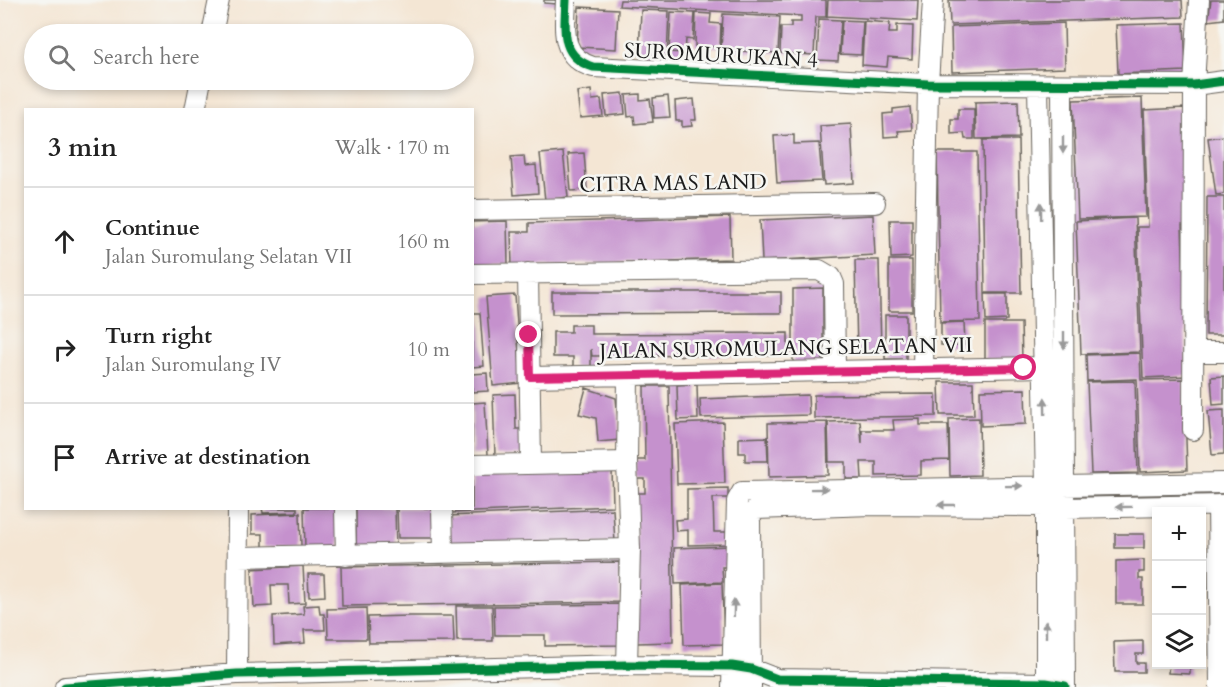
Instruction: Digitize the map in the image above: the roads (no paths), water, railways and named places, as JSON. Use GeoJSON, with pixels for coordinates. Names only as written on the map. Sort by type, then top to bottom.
{"type":"FeatureCollection","features":[{"type":"Feature","properties":{"kind":"street"},"geometry":{"type":"LineString","coordinates":[[214,24],[219,0]]}},
{"type":"Feature","properties":{"kind":"street","name":"SUROMURUKAN 4"},"geometry":{"type":"LineString","coordinates":[[566,0],[565,38],[568,49],[582,64],[928,84]]}},
{"type":"Feature","properties":{"kind":"street"},"geometry":{"type":"LineString","coordinates":[[923,370],[928,84],[933,0]]}},
{"type":"Feature","properties":{"kind":"street"},"geometry":{"type":"LineString","coordinates":[[1193,430],[1194,85],[1199,0]]}},
{"type":"Feature","properties":{"kind":"street"},"geometry":{"type":"LineString","coordinates":[[928,84],[1194,85],[1224,81]]}},
{"type":"Feature","properties":{"kind":"street"},"geometry":{"type":"LineString","coordinates":[[1038,86],[1044,367],[1055,485]]}},
{"type":"Feature","properties":{"kind":"street"},"geometry":{"type":"LineString","coordinates":[[65,687],[237,674],[627,665],[745,674],[768,683],[1056,686],[1055,485],[1062,86]]}},
{"type":"Feature","properties":{"kind":"street"},"geometry":{"type":"LineString","coordinates":[[195,108],[199,90]]}},
{"type":"Feature","properties":{"kind":"street","name":"CITRA MAS LAND"},"geometry":{"type":"LineString","coordinates":[[474,210],[874,203]]}},
{"type":"Feature","properties":{"kind":"street"},"geometry":{"type":"LineString","coordinates":[[474,274],[819,270],[826,272],[834,284],[835,371]]}},
{"type":"Feature","properties":{"kind":"street"},"geometry":{"type":"LineString","coordinates":[[528,273],[531,464]]}},
{"type":"Feature","properties":{"kind":"street"},"geometry":{"type":"LineString","coordinates":[[1194,352],[1224,352]]}},
{"type":"Feature","properties":{"kind":"street","name":"JALAN SUROMULANG SELATAN VII"},"geometry":{"type":"LineString","coordinates":[[530,377],[1044,367]]}},
{"type":"Feature","properties":{"kind":"street"},"geometry":{"type":"LineString","coordinates":[[627,665],[630,549],[627,462],[628,375]]}},
{"type":"Feature","properties":{"kind":"street"},"geometry":{"type":"LineString","coordinates":[[474,465],[627,462]]}},
{"type":"Feature","properties":{"kind":"street"},"geometry":{"type":"LineString","coordinates":[[732,687],[745,674],[750,517],[752,512],[760,507],[1055,485],[1224,483]]}},
{"type":"Feature","properties":{"kind":"street"},"geometry":{"type":"LineString","coordinates":[[870,497],[1055,507],[1221,505],[1220,687]]}},
{"type":"Feature","properties":{"kind":"street"},"geometry":{"type":"LineString","coordinates":[[237,674],[238,510]]}},
{"type":"Feature","properties":{"kind":"street"},"geometry":{"type":"LineString","coordinates":[[345,510],[346,556]]}},
{"type":"Feature","properties":{"kind":"street"},"geometry":{"type":"LineString","coordinates":[[442,510],[443,553]]}},
{"type":"Feature","properties":{"kind":"street"},"geometry":{"type":"LineString","coordinates":[[238,557],[630,549]]}}]}
